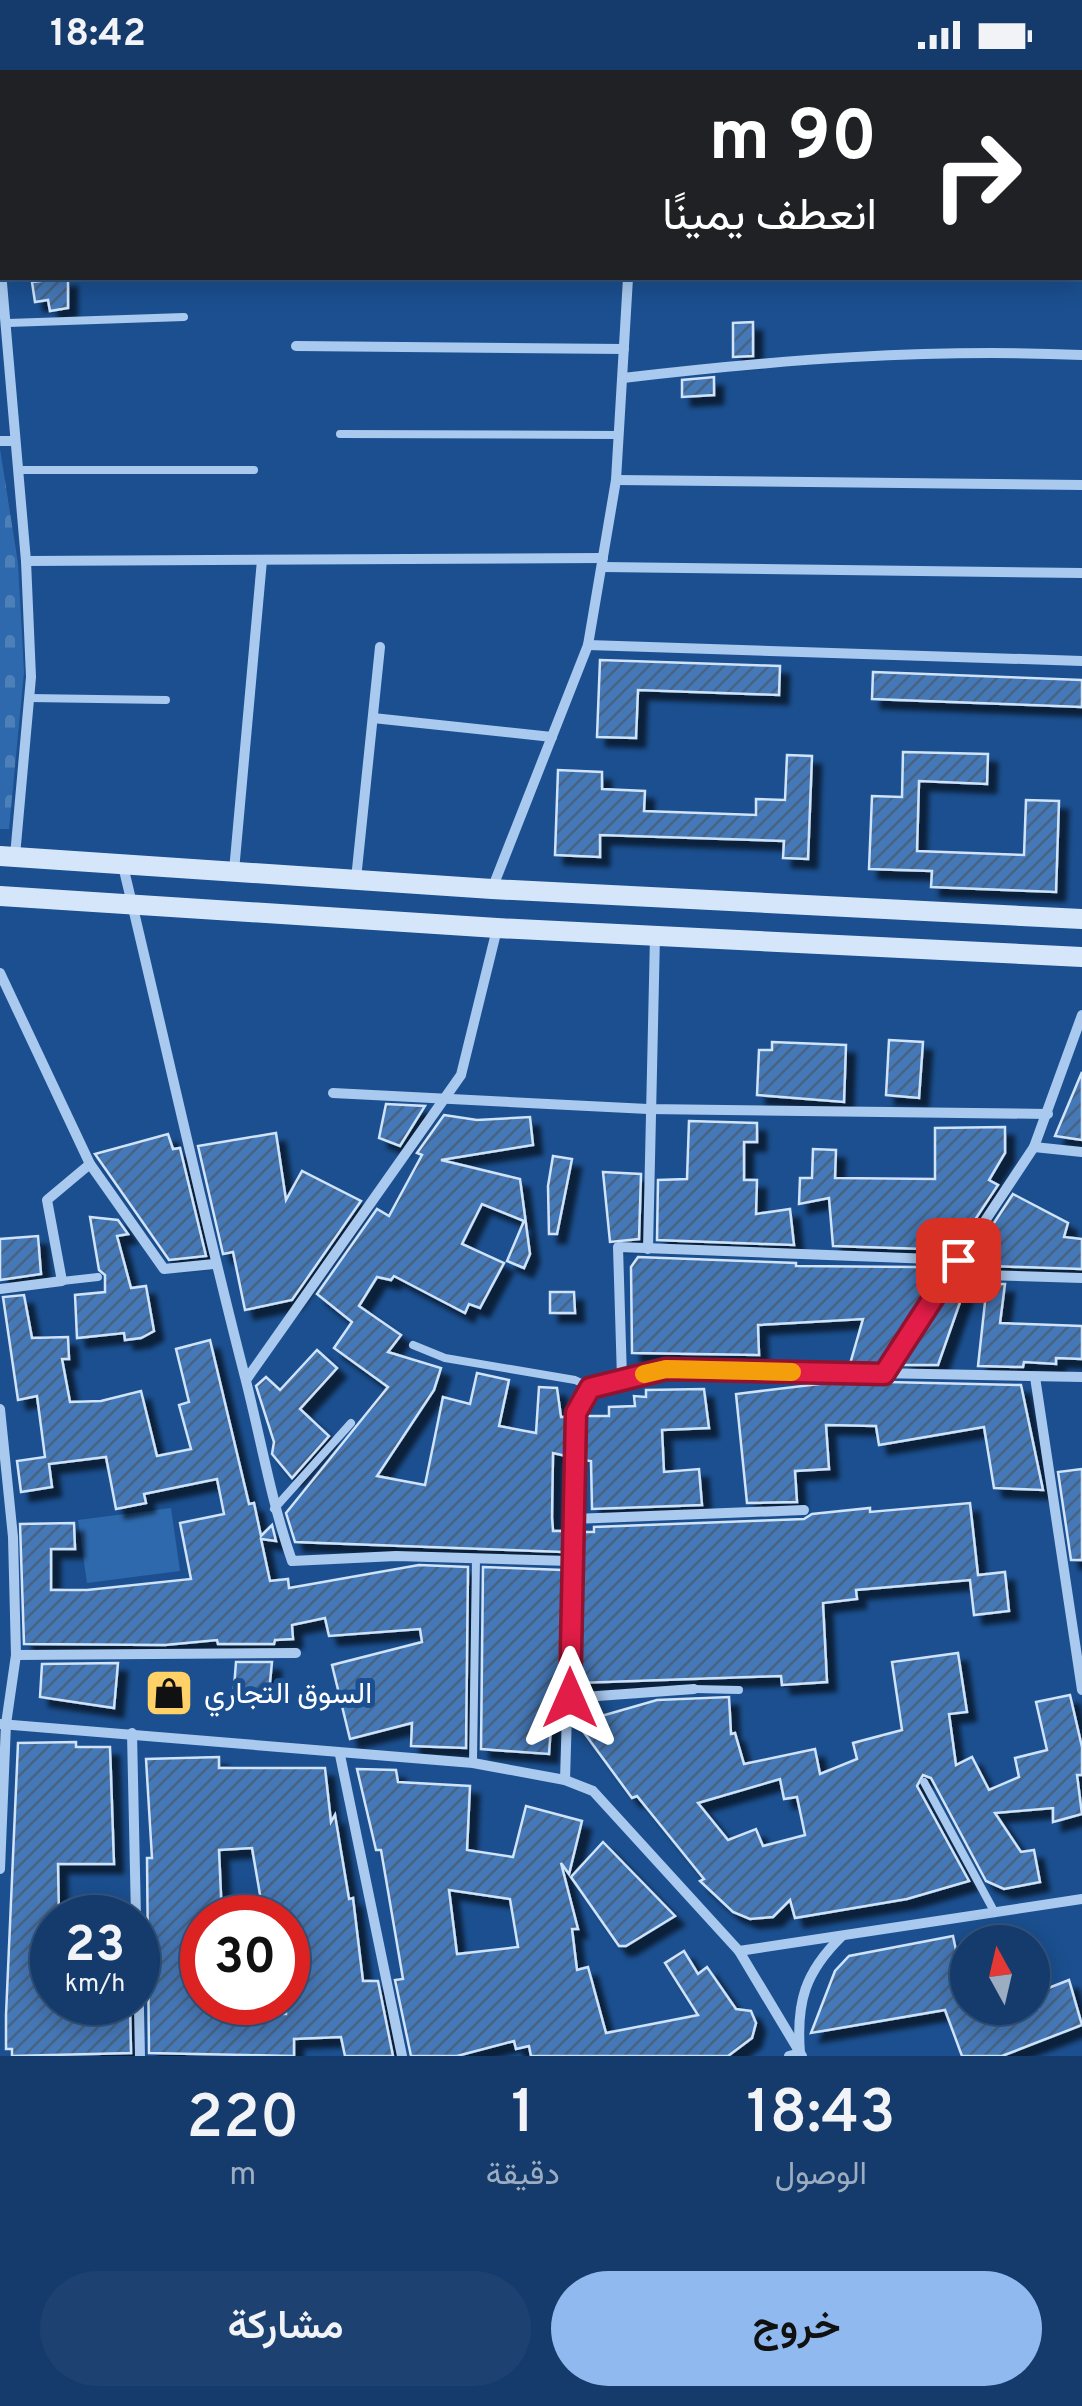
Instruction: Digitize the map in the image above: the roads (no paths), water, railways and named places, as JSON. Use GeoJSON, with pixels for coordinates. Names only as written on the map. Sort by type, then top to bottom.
{"type":"FeatureCollection","features":[{"type":"Feature","properties":{"kind":"main road"},"geometry":{"type":"LineString","coordinates":[[8,857],[492,889],[1082,919]]}},
{"type":"Feature","properties":{"kind":"main road"},"geometry":{"type":"LineString","coordinates":[[0,896],[497,928],[1082,957]]}},
{"type":"Feature","properties":{"kind":"street"},"geometry":{"type":"LineString","coordinates":[[492,889],[588,645],[616,480],[628,280]]}},
{"type":"Feature","properties":{"kind":"street"},"geometry":{"type":"LineString","coordinates":[[2,299],[8,323],[26,561],[29,698],[8,857]]}},
{"type":"Feature","properties":{"kind":"street"},"geometry":{"type":"LineString","coordinates":[[296,346],[624,349]]}},
{"type":"Feature","properties":{"kind":"street"},"geometry":{"type":"LineString","coordinates":[[623,378],[807,360],[1011,352],[1082,355]]}},
{"type":"Feature","properties":{"kind":"street"},"geometry":{"type":"LineString","coordinates":[[0,441],[15,441]]}},
{"type":"Feature","properties":{"kind":"street"},"geometry":{"type":"LineString","coordinates":[[616,480],[1082,484]]}},
{"type":"Feature","properties":{"kind":"street"},"geometry":{"type":"LineString","coordinates":[[234,872],[262,560]]}},
{"type":"Feature","properties":{"kind":"street"},"geometry":{"type":"LineString","coordinates":[[26,561],[603,562],[1082,573]]}},
{"type":"Feature","properties":{"kind":"street"},"geometry":{"type":"LineString","coordinates":[[588,645],[1082,660]]}},
{"type":"Feature","properties":{"kind":"street"},"geometry":{"type":"LineString","coordinates":[[356,880],[380,647]]}},
{"type":"Feature","properties":{"kind":"street"},"geometry":{"type":"LineString","coordinates":[[372,718],[552,737]]}},
{"type":"Feature","properties":{"kind":"street"},"geometry":{"type":"LineString","coordinates":[[123,864],[214,1264],[246,1380],[274,1509],[292,1561],[570,1561]]}},
{"type":"Feature","properties":{"kind":"street"},"geometry":{"type":"LineString","coordinates":[[246,1380],[461,1075],[497,928]]}},
{"type":"Feature","properties":{"kind":"street"},"geometry":{"type":"LineString","coordinates":[[648,1249],[648,1109],[655,936]]}},
{"type":"Feature","properties":{"kind":"street"},"geometry":{"type":"LineString","coordinates":[[0,973],[90,1164],[164,1269],[214,1264]]}},
{"type":"Feature","properties":{"kind":"street"},"geometry":{"type":"LineString","coordinates":[[884,1374],[1034,1147],[1082,1015]]}},
{"type":"Feature","properties":{"kind":"street"},"geometry":{"type":"LineString","coordinates":[[333,1093],[648,1109],[1048,1114]]}},
{"type":"Feature","properties":{"kind":"street"},"geometry":{"type":"LineString","coordinates":[[1034,1147],[1082,1152]]}},
{"type":"Feature","properties":{"kind":"street"},"geometry":{"type":"LineString","coordinates":[[0,1289],[62,1281],[46,1200],[90,1164]]}},
{"type":"Feature","properties":{"kind":"street"},"geometry":{"type":"LineString","coordinates":[[622,1378],[618,1248],[958,1260]]}},
{"type":"Feature","properties":{"kind":"street"},"geometry":{"type":"LineString","coordinates":[[950,1274],[1082,1278]]}},
{"type":"Feature","properties":{"kind":"street"},"geometry":{"type":"LineString","coordinates":[[565,1780],[576,1413],[590,1388],[666,1369],[1082,1377]]}},
{"type":"Feature","properties":{"kind":"street"},"geometry":{"type":"LineString","coordinates":[[1035,1377],[1082,1690]]}},
{"type":"Feature","properties":{"kind":"street"},"geometry":{"type":"LineString","coordinates":[[0,1409],[3,1490],[14,1537],[16,1654],[3,1724],[0,1868]]}},
{"type":"Feature","properties":{"kind":"street"},"geometry":{"type":"LineString","coordinates":[[573,1520],[804,1510]]}},
{"type":"Feature","properties":{"kind":"street"},"geometry":{"type":"LineString","coordinates":[[16,1654],[296,1653]]}},
{"type":"Feature","properties":{"kind":"street"},"geometry":{"type":"LineString","coordinates":[[570,1698],[694,1689]]}},
{"type":"Feature","properties":{"kind":"street"},"geometry":{"type":"LineString","coordinates":[[3,1724],[340,1755],[473,1763],[565,1780],[593,1792],[739,1951],[797,2055]]}},
{"type":"Feature","properties":{"kind":"street"},"geometry":{"type":"LineString","coordinates":[[132,1733],[136,1895]]}},
{"type":"Feature","properties":{"kind":"street"},"geometry":{"type":"LineString","coordinates":[[340,1755],[402,2056]]}},
{"type":"Feature","properties":{"kind":"street"},"geometry":{"type":"LineString","coordinates":[[739,1951],[1082,1899]]}},
{"type":"Feature","properties":{"kind":"street"},"geometry":{"type":"LineString","coordinates":[[797,2055],[799,2002],[806,1979],[842,1936]]}},
{"type":"Feature","properties":{"kind":"street"},"geometry":{"type":"LineString","coordinates":[[139,2025],[140,2056]]}},
{"type":"Feature","properties":{"kind":"lane"},"geometry":{"type":"LineString","coordinates":[[8,323],[184,317]]}},
{"type":"Feature","properties":{"kind":"lane"},"geometry":{"type":"LineString","coordinates":[[340,434],[619,435]]}},
{"type":"Feature","properties":{"kind":"lane"},"geometry":{"type":"LineString","coordinates":[[18,470],[254,470]]}},
{"type":"Feature","properties":{"kind":"lane"},"geometry":{"type":"LineString","coordinates":[[29,698],[166,700]]}},
{"type":"Feature","properties":{"kind":"lane"},"geometry":{"type":"LineString","coordinates":[[62,1281],[98,1277]]}},
{"type":"Feature","properties":{"kind":"lane"},"geometry":{"type":"LineString","coordinates":[[413,1345],[445,1358],[575,1380],[590,1388]]}},
{"type":"Feature","properties":{"kind":"lane"},"geometry":{"type":"LineString","coordinates":[[274,1509],[351,1423]]}},
{"type":"Feature","properties":{"kind":"lane"},"geometry":{"type":"LineString","coordinates":[[473,1763],[476,1558]]}},
{"type":"Feature","properties":{"kind":"lane"},"geometry":{"type":"LineString","coordinates":[[1069,1604],[1082,1601]]}},
{"type":"Feature","properties":{"kind":"lane"},"geometry":{"type":"LineString","coordinates":[[694,1689],[738,1690]]}},
{"type":"Feature","properties":{"kind":"lane"},"geometry":{"type":"LineString","coordinates":[[924,1782],[995,1913]]}},
{"type":"Feature","properties":{"kind":"place","name":"السوق التجاري"},"geometry":{"type":"Point","coordinates":[169,1693]}}]}
